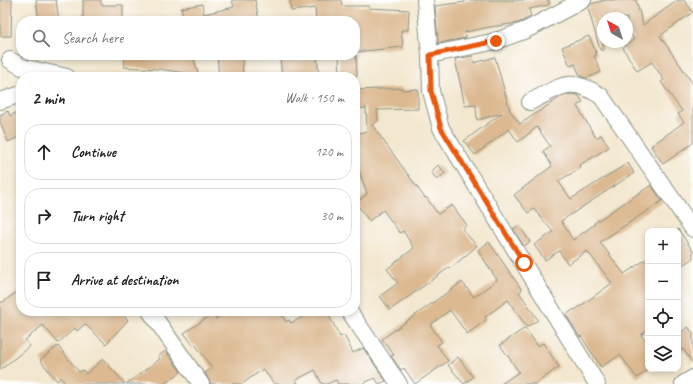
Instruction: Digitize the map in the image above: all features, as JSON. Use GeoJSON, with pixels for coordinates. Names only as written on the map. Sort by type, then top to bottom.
{"type":"FeatureCollection","features":[{"type":"Feature","properties":{"kind":"street"},"geometry":{"type":"LineString","coordinates":[[425,0],[430,55],[431,91],[441,128],[597,384]]}},
{"type":"Feature","properties":{"kind":"street"},"geometry":{"type":"LineString","coordinates":[[430,55],[496,41],[526,30],[583,0]]}},
{"type":"Feature","properties":{"kind":"street"},"geometry":{"type":"LineString","coordinates":[[10,60],[22,67],[44,72]]}},
{"type":"Feature","properties":{"kind":"street"},"geometry":{"type":"LineString","coordinates":[[530,102],[562,86],[573,84],[583,86],[600,96],[693,229]]}},
{"type":"Feature","properties":{"kind":"street"},"geometry":{"type":"LineString","coordinates":[[0,101],[16,96]]}},
{"type":"Feature","properties":{"kind":"street"},"geometry":{"type":"LineString","coordinates":[[153,316],[201,384]]}},
{"type":"Feature","properties":{"kind":"street"},"geometry":{"type":"LineString","coordinates":[[353,316],[399,384]]}},
{"type":"Feature","properties":{"kind":"street"},"geometry":{"type":"LineString","coordinates":[[684,384],[693,378]]}},
{"type":"Feature","properties":{"kind":"building"},"geometry":{"type":"Polygon","coordinates":[[[0,0],[12,0],[11,36],[0,36],[0,0]]]}},
{"type":"Feature","properties":{"kind":"building"},"geometry":{"type":"Polygon","coordinates":[[[36,0],[56,0],[58,16],[38,16],[36,0]]]}},
{"type":"Feature","properties":{"kind":"building"},"geometry":{"type":"Polygon","coordinates":[[[83,0],[101,0],[101,5],[123,5],[123,16],[83,16],[83,0]]]}},
{"type":"Feature","properties":{"kind":"building"},"geometry":{"type":"Polygon","coordinates":[[[232,0],[255,0],[258,16],[183,16],[181,8],[202,4],[204,14],[234,7],[232,0]]]}},
{"type":"Feature","properties":{"kind":"building"},"geometry":{"type":"Polygon","coordinates":[[[290,0],[341,0],[342,6],[369,6],[369,8],[409,10],[408,30],[401,30],[403,47],[360,51],[360,16],[316,16],[315,8],[291,11],[290,0]]]}},
{"type":"Feature","properties":{"kind":"building"},"geometry":{"type":"Polygon","coordinates":[[[465,0],[549,0],[549,5],[529,9],[531,17],[518,23],[465,32],[466,38],[438,43],[435,6],[465,2],[465,0]]]}},
{"type":"Feature","properties":{"kind":"building"},"geometry":{"type":"Polygon","coordinates":[[[605,0],[636,0],[643,25],[678,0],[684,0],[693,12],[660,36],[693,84],[693,143],[663,164],[651,146],[684,122],[678,114],[682,111],[661,82],[664,80],[652,62],[637,71],[623,48],[633,48],[633,12],[597,12],[597,40],[588,8],[591,4],[605,0]]]}},
{"type":"Feature","properties":{"kind":"building"},"geometry":{"type":"Polygon","coordinates":[[[589,36],[597,55],[594,56],[601,72],[587,78],[580,76],[575,64],[570,66],[562,47],[589,36]]]}},
{"type":"Feature","properties":{"kind":"building"},"geometry":{"type":"Polygon","coordinates":[[[473,56],[474,63],[495,57],[510,111],[520,124],[562,96],[572,94],[578,95],[583,102],[577,106],[596,138],[601,135],[609,147],[580,165],[581,168],[558,181],[571,199],[628,163],[634,173],[561,221],[573,240],[595,224],[594,223],[651,185],[662,201],[600,242],[624,274],[645,260],[645,332],[641,335],[645,340],[645,372],[637,378],[620,355],[601,367],[566,315],[612,283],[587,251],[568,264],[559,251],[545,260],[534,245],[553,232],[534,209],[528,213],[514,195],[552,166],[543,151],[550,146],[537,127],[518,142],[509,129],[475,155],[464,141],[502,113],[477,120],[476,105],[465,106],[455,59],[473,56]]]}},
{"type":"Feature","properties":{"kind":"building"},"geometry":{"type":"Polygon","coordinates":[[[125,60],[194,60],[198,72],[178,72],[159,69],[124,67],[125,60]]]}},
{"type":"Feature","properties":{"kind":"building"},"geometry":{"type":"Polygon","coordinates":[[[217,60],[242,60],[243,72],[219,72],[217,60]]]}},
{"type":"Feature","properties":{"kind":"building"},"geometry":{"type":"Polygon","coordinates":[[[280,60],[317,60],[319,72],[281,72],[280,60]]]}},
{"type":"Feature","properties":{"kind":"building"},"geometry":{"type":"Polygon","coordinates":[[[339,60],[356,60],[357,72],[340,72],[339,60]]]}},
{"type":"Feature","properties":{"kind":"building"},"geometry":{"type":"Polygon","coordinates":[[[402,88],[402,90],[418,89],[418,109],[377,110],[378,121],[372,125],[438,214],[452,205],[467,225],[462,229],[477,246],[451,268],[450,267],[390,310],[380,296],[398,283],[387,269],[414,248],[403,231],[400,233],[383,210],[369,221],[360,209],[360,200],[367,194],[360,174],[360,133],[367,131],[366,108],[360,109],[360,90],[402,88]]]}},
{"type":"Feature","properties":{"kind":"building"},"geometry":{"type":"Polygon","coordinates":[[[8,111],[10,116],[16,113],[16,138],[8,142],[0,122],[0,115],[8,111]]]}},
{"type":"Feature","properties":{"kind":"building"},"geometry":{"type":"Polygon","coordinates":[[[438,165],[445,173],[437,180],[431,172],[438,165]]]}},
{"type":"Feature","properties":{"kind":"building"},"geometry":{"type":"Polygon","coordinates":[[[519,225],[530,242],[524,246],[513,229],[519,225]]]}},
{"type":"Feature","properties":{"kind":"building"},"geometry":{"type":"Polygon","coordinates":[[[681,233],[693,251],[693,258],[681,266],[681,233]]]}},
{"type":"Feature","properties":{"kind":"building"},"geometry":{"type":"Polygon","coordinates":[[[489,242],[522,290],[519,292],[538,320],[527,327],[508,300],[485,317],[486,320],[467,334],[450,310],[430,325],[442,342],[437,345],[448,361],[415,384],[404,368],[401,370],[391,356],[394,355],[382,339],[462,282],[474,297],[497,280],[478,250],[489,242]]]}},
{"type":"Feature","properties":{"kind":"building"},"geometry":{"type":"Polygon","coordinates":[[[16,293],[16,316],[124,316],[128,320],[106,344],[85,324],[77,331],[75,328],[58,343],[43,325],[25,340],[30,346],[0,370],[0,302],[3,302],[16,293]]]}},
{"type":"Feature","properties":{"kind":"building"},"geometry":{"type":"Polygon","coordinates":[[[210,316],[214,316],[216,319],[220,316],[282,316],[286,322],[289,320],[291,323],[304,316],[330,316],[340,337],[344,335],[353,353],[363,348],[386,381],[379,384],[375,378],[362,384],[338,384],[336,380],[327,384],[322,384],[315,370],[296,380],[298,384],[274,384],[263,369],[242,384],[211,384],[205,373],[212,368],[195,344],[193,345],[184,333],[210,316]]]}},
{"type":"Feature","properties":{"kind":"building"},"geometry":{"type":"Polygon","coordinates":[[[688,327],[693,333],[693,363],[683,349],[681,350],[681,332],[688,327]]]}},
{"type":"Feature","properties":{"kind":"building"},"geometry":{"type":"Polygon","coordinates":[[[525,328],[538,346],[543,343],[559,367],[535,384],[501,384],[519,372],[500,345],[525,328]]]}},
{"type":"Feature","properties":{"kind":"building"},"geometry":{"type":"Polygon","coordinates":[[[58,346],[79,372],[83,370],[86,374],[103,359],[125,384],[65,384],[61,377],[57,381],[40,360],[58,346]]]}},
{"type":"Feature","properties":{"kind":"building"},"geometry":{"type":"Polygon","coordinates":[[[166,351],[181,372],[164,384],[126,384],[160,359],[158,356],[166,351]]]}},
{"type":"Feature","properties":{"kind":"building"},"geometry":{"type":"Polygon","coordinates":[[[458,357],[473,377],[464,384],[448,365],[458,357]]]}},
{"type":"Feature","properties":{"kind":"route"},"geometry":{"type":"LineString","coordinates":[[496,41],[430,55],[431,91],[434,107],[441,128],[524,263]]}}]}
